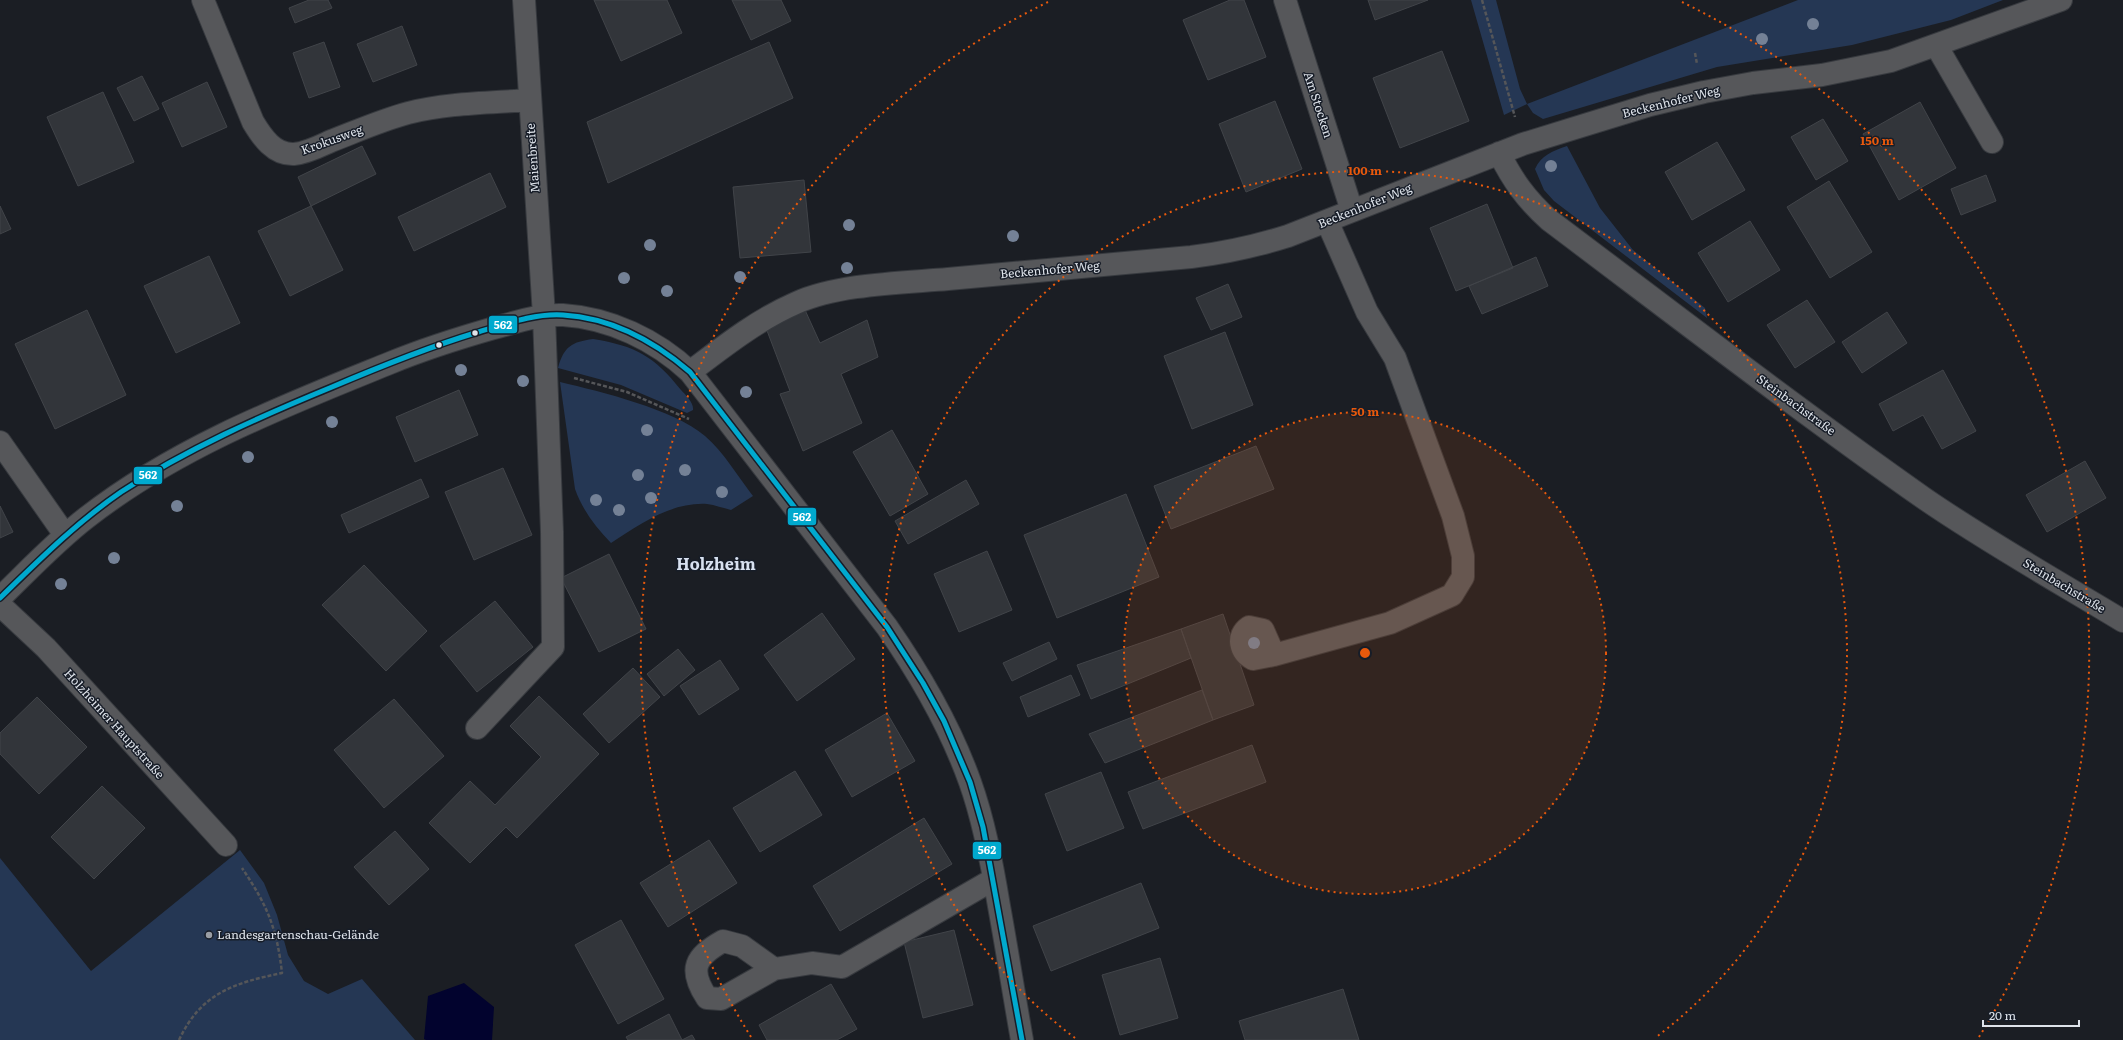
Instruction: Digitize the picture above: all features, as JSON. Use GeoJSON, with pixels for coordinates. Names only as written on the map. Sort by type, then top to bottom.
{"type":"FeatureCollection","features":[{"type":"Feature","properties":{"kind":"street","name":"Krokusweg"},"geometry":{"type":"LineString","coordinates":[[203,0],[253,122],[262,137],[271,146],[282,152],[293,154],[308,150],[408,113],[464,104],[529,100]]}},
{"type":"Feature","properties":{"kind":"street","name":"Maienbreite"},"geometry":{"type":"LineString","coordinates":[[477,728],[553,646],[552,532],[544,316],[529,100],[524,0]]}},
{"type":"Feature","properties":{"kind":"street","name":"Am Stocken"},"geometry":{"type":"LineString","coordinates":[[1285,0],[1352,211]]}},
{"type":"Feature","properties":{"kind":"street","name":"Beckenhofer Weg"},"geometry":{"type":"LineString","coordinates":[[690,372],[730,342],[765,319],[796,303],[816,296],[892,284],[1228,253],[1281,238],[1523,144],[1650,105],[1753,83],[1852,70],[1891,60],[1936,45],[2061,0]]}},
{"type":"Feature","properties":{"kind":"street"},"geometry":{"type":"LineString","coordinates":[[1936,45],[1992,142]]}},
{"type":"Feature","properties":{"kind":"street","name":"Steinbachstraße"},"geometry":{"type":"LineString","coordinates":[[1499,154],[1514,181],[1529,202],[1549,220],[1787,399],[1973,531],[2123,621]]}},
{"type":"Feature","properties":{"kind":"street"},"geometry":{"type":"LineString","coordinates":[[1274,655],[1390,623],[1452,595],[1463,577],[1463,556],[1453,516],[1395,358],[1367,312],[1327,221]]}},
{"type":"Feature","properties":{"kind":"street"},"geometry":{"type":"LineString","coordinates":[[0,598],[65,535],[136,483],[173,460],[227,432],[295,401],[433,346],[519,321],[544,316],[562,315],[594,319],[623,329],[660,348],[690,372],[850,578],[916,668],[952,735],[971,782],[982,823],[994,879],[1022,1040]]}},
{"type":"Feature","properties":{"kind":"street"},"geometry":{"type":"LineString","coordinates":[[0,442],[65,535]]}},
{"type":"Feature","properties":{"kind":"street","name":"Holzheimer Hauptstraße"},"geometry":{"type":"LineString","coordinates":[[0,605],[46,648],[226,845]]}},
{"type":"Feature","properties":{"kind":"street"},"geometry":{"type":"LineString","coordinates":[[774,969],[812,963],[842,967],[994,879]]}},
{"type":"Feature","properties":{"kind":"path"},"geometry":{"type":"LineString","coordinates":[[1482,0],[1523,144]]}},
{"type":"Feature","properties":{"kind":"path"},"geometry":{"type":"LineString","coordinates":[[546,372],[627,392],[668,408],[695,422]]}},
{"type":"Feature","properties":{"kind":"path"},"geometry":{"type":"LineString","coordinates":[[179,1040],[187,1024],[199,1008],[213,997],[230,988],[282,973],[278,942],[267,909],[226,845]]}},
{"type":"Feature","properties":{"kind":"shaded area"},"geometry":{"type":"Polygon","coordinates":[[[1471,0],[1496,0],[1520,89],[1527,104],[1504,115],[1471,0]]]}},
{"type":"Feature","properties":{"kind":"shaded area"},"geometry":{"type":"Polygon","coordinates":[[[1798,0],[2003,0],[1951,20],[1852,45],[1717,67],[1543,119],[1533,113],[1527,104],[1798,0]]]}},
{"type":"Feature","properties":{"kind":"shaded area"},"geometry":{"type":"Polygon","coordinates":[[[1567,146],[1600,208],[1633,250],[1705,308],[1707,318],[1554,201],[1544,190],[1535,169],[1544,157],[1567,146]]]}},
{"type":"Feature","properties":{"kind":"shaded area"},"geometry":{"type":"Polygon","coordinates":[[[593,339],[633,349],[653,361],[671,378],[687,397],[691,402],[693,410],[687,413],[621,385],[558,368],[563,355],[570,346],[593,339]]]}},
{"type":"Feature","properties":{"kind":"shaded area"},"geometry":{"type":"Polygon","coordinates":[[[560,382],[616,396],[656,410],[691,426],[712,442],[753,496],[731,510],[707,504],[694,504],[668,510],[611,543],[590,518],[575,489],[560,382]]]}},
{"type":"Feature","properties":{"kind":"shaded area","name":"Landesgartenschau-Gelände"},"geometry":{"type":"Polygon","coordinates":[[[240,850],[264,883],[277,915],[288,955],[304,981],[328,994],[362,979],[415,1040],[0,1040],[0,858],[91,971],[240,850]]]}},
{"type":"Feature","properties":{"kind":"shaded area"},"geometry":{"type":"Polygon","coordinates":[[[464,983],[494,1007],[492,1040],[424,1039],[428,996],[464,983]]]}},
{"type":"Feature","properties":{"kind":"building"},"geometry":{"type":"Polygon","coordinates":[[[309,0],[328,0],[332,8],[295,23],[289,8],[309,0]]]}},
{"type":"Feature","properties":{"kind":"building"},"geometry":{"type":"Polygon","coordinates":[[[594,0],[667,0],[682,33],[621,61],[594,0]]]}},
{"type":"Feature","properties":{"kind":"building"},"geometry":{"type":"Polygon","coordinates":[[[732,0],[781,0],[791,21],[751,40],[732,0]]]}},
{"type":"Feature","properties":{"kind":"building"},"geometry":{"type":"Polygon","coordinates":[[[1230,0],[1244,0],[1266,57],[1208,80],[1183,20],[1230,0]]]}},
{"type":"Feature","properties":{"kind":"building"},"geometry":{"type":"Polygon","coordinates":[[[1368,0],[1428,0],[1375,20],[1368,0]]]}},
{"type":"Feature","properties":{"kind":"building"},"geometry":{"type":"Polygon","coordinates":[[[402,26],[417,65],[373,82],[357,44],[402,26]]]}},
{"type":"Feature","properties":{"kind":"building"},"geometry":{"type":"Polygon","coordinates":[[[324,42],[340,87],[309,98],[293,53],[324,42]]]}},
{"type":"Feature","properties":{"kind":"building"},"geometry":{"type":"Polygon","coordinates":[[[769,42],[793,98],[608,183],[587,122],[769,42]]]}},
{"type":"Feature","properties":{"kind":"building"},"geometry":{"type":"Polygon","coordinates":[[[1442,51],[1469,121],[1400,148],[1373,78],[1442,51]]]}},
{"type":"Feature","properties":{"kind":"building"},"geometry":{"type":"Polygon","coordinates":[[[142,76],[159,109],[134,121],[117,88],[142,76]]]}},
{"type":"Feature","properties":{"kind":"building"},"geometry":{"type":"Polygon","coordinates":[[[207,82],[227,127],[182,147],[162,103],[207,82]]]}},
{"type":"Feature","properties":{"kind":"building"},"geometry":{"type":"Polygon","coordinates":[[[103,92],[134,162],[78,186],[47,117],[103,92]]]}},
{"type":"Feature","properties":{"kind":"building"},"geometry":{"type":"Polygon","coordinates":[[[1275,101],[1302,169],[1246,192],[1219,124],[1275,101]]]}},
{"type":"Feature","properties":{"kind":"building"},"geometry":{"type":"Polygon","coordinates":[[[1920,102],[1956,168],[1899,200],[1863,134],[1920,102]]]}},
{"type":"Feature","properties":{"kind":"building"},"geometry":{"type":"Polygon","coordinates":[[[1823,119],[1848,161],[1816,180],[1791,137],[1823,119]]]}},
{"type":"Feature","properties":{"kind":"building"},"geometry":{"type":"Polygon","coordinates":[[[1717,142],[1745,190],[1692,220],[1665,172],[1717,142]]]}},
{"type":"Feature","properties":{"kind":"building"},"geometry":{"type":"Polygon","coordinates":[[[362,146],[376,174],[311,206],[298,177],[362,146]]]}},
{"type":"Feature","properties":{"kind":"building"},"geometry":{"type":"Polygon","coordinates":[[[490,173],[506,207],[414,251],[398,217],[490,173]]]}},
{"type":"Feature","properties":{"kind":"building"},"geometry":{"type":"Polygon","coordinates":[[[1986,175],[1996,201],[1961,215],[1951,189],[1986,175]]]}},
{"type":"Feature","properties":{"kind":"building"},"geometry":{"type":"Polygon","coordinates":[[[804,180],[811,252],[740,258],[733,187],[804,180]]]}},
{"type":"Feature","properties":{"kind":"building"},"geometry":{"type":"Polygon","coordinates":[[[1829,181],[1872,252],[1830,278],[1787,207],[1829,181]]]}},
{"type":"Feature","properties":{"kind":"building"},"geometry":{"type":"Polygon","coordinates":[[[1487,204],[1513,268],[1456,291],[1430,228],[1487,204]]]}},
{"type":"Feature","properties":{"kind":"building"},"geometry":{"type":"Polygon","coordinates":[[[0,206],[11,229],[0,234],[0,206]]]}},
{"type":"Feature","properties":{"kind":"building"},"geometry":{"type":"Polygon","coordinates":[[[311,206],[343,270],[290,296],[258,231],[311,206]]]}},
{"type":"Feature","properties":{"kind":"building"},"geometry":{"type":"Polygon","coordinates":[[[1750,221],[1780,270],[1728,302],[1698,253],[1750,221]]]}},
{"type":"Feature","properties":{"kind":"building"},"geometry":{"type":"Polygon","coordinates":[[[209,256],[240,323],[176,353],[144,286],[209,256]]]}},
{"type":"Feature","properties":{"kind":"building"},"geometry":{"type":"Polygon","coordinates":[[[1536,257],[1548,286],[1482,314],[1469,286],[1536,257]]]}},
{"type":"Feature","properties":{"kind":"building"},"geometry":{"type":"Polygon","coordinates":[[[1228,284],[1242,317],[1211,330],[1196,298],[1228,284]]]}},
{"type":"Feature","properties":{"kind":"building"},"geometry":{"type":"Polygon","coordinates":[[[1807,300],[1835,342],[1795,368],[1767,325],[1807,300]]]}},
{"type":"Feature","properties":{"kind":"building"},"geometry":{"type":"Polygon","coordinates":[[[87,310],[126,395],[55,429],[15,344],[87,310]]]}},
{"type":"Feature","properties":{"kind":"building"},"geometry":{"type":"Polygon","coordinates":[[[805,310],[820,343],[867,320],[878,357],[841,374],[862,423],[803,451],[780,394],[790,391],[766,328],[805,310]]]}},
{"type":"Feature","properties":{"kind":"building"},"geometry":{"type":"Polygon","coordinates":[[[1887,312],[1907,343],[1862,373],[1842,342],[1887,312]]]}},
{"type":"Feature","properties":{"kind":"building"},"geometry":{"type":"Polygon","coordinates":[[[1225,332],[1253,405],[1192,429],[1164,356],[1225,332]]]}},
{"type":"Feature","properties":{"kind":"building"},"geometry":{"type":"Polygon","coordinates":[[[1943,370],[1976,431],[1942,449],[1923,415],[1893,431],[1879,404],[1943,370]]]}},
{"type":"Feature","properties":{"kind":"building"},"geometry":{"type":"Polygon","coordinates":[[[459,390],[478,435],[415,462],[396,417],[459,390]]]}},
{"type":"Feature","properties":{"kind":"building"},"geometry":{"type":"Polygon","coordinates":[[[892,430],[928,494],[890,516],[853,452],[892,430]]]}},
{"type":"Feature","properties":{"kind":"building"},"geometry":{"type":"Polygon","coordinates":[[[1256,446],[1274,489],[1171,529],[1154,486],[1256,446]]]}},
{"type":"Feature","properties":{"kind":"building"},"geometry":{"type":"Polygon","coordinates":[[[2085,461],[2106,498],[2047,532],[2026,495],[2085,461]]]}},
{"type":"Feature","properties":{"kind":"building"},"geometry":{"type":"Polygon","coordinates":[[[503,468],[532,535],[474,560],[445,492],[503,468]]]}},
{"type":"Feature","properties":{"kind":"building"},"geometry":{"type":"Polygon","coordinates":[[[421,479],[429,497],[349,533],[341,515],[421,479]]]}},
{"type":"Feature","properties":{"kind":"building"},"geometry":{"type":"Polygon","coordinates":[[[966,480],[979,504],[908,544],[895,521],[966,480]]]}},
{"type":"Feature","properties":{"kind":"building"},"geometry":{"type":"Polygon","coordinates":[[[1126,494],[1159,577],[1057,618],[1024,535],[1126,494]]]}},
{"type":"Feature","properties":{"kind":"building"},"geometry":{"type":"Polygon","coordinates":[[[0,506],[13,532],[0,538],[0,506]]]}},
{"type":"Feature","properties":{"kind":"building"},"geometry":{"type":"Polygon","coordinates":[[[987,551],[1012,610],[959,632],[934,574],[987,551]]]}},
{"type":"Feature","properties":{"kind":"building"},"geometry":{"type":"Polygon","coordinates":[[[609,554],[646,629],[599,652],[561,578],[609,554]]]}},
{"type":"Feature","properties":{"kind":"building"},"geometry":{"type":"Polygon","coordinates":[[[364,565],[427,631],[386,671],[322,605],[364,565]]]}},
{"type":"Feature","properties":{"kind":"building"},"geometry":{"type":"Polygon","coordinates":[[[495,601],[533,647],[477,692],[440,646],[495,601]]]}},
{"type":"Feature","properties":{"kind":"building"},"geometry":{"type":"Polygon","coordinates":[[[822,613],[855,659],[797,701],[764,655],[822,613]]]}},
{"type":"Feature","properties":{"kind":"building"},"geometry":{"type":"Polygon","coordinates":[[[1223,614],[1254,705],[1213,720],[1181,629],[1223,614]]]}},
{"type":"Feature","properties":{"kind":"building"},"geometry":{"type":"Polygon","coordinates":[[[1181,629],[1191,658],[1091,699],[1077,665],[1181,629]]]}},
{"type":"Feature","properties":{"kind":"building"},"geometry":{"type":"Polygon","coordinates":[[[1049,642],[1057,659],[1012,681],[1003,663],[1049,642]]]}},
{"type":"Feature","properties":{"kind":"building"},"geometry":{"type":"Polygon","coordinates":[[[678,649],[695,670],[664,696],[647,674],[678,649]]]}},
{"type":"Feature","properties":{"kind":"building"},"geometry":{"type":"Polygon","coordinates":[[[720,660],[739,689],[699,715],[680,686],[720,660]]]}},
{"type":"Feature","properties":{"kind":"building"},"geometry":{"type":"Polygon","coordinates":[[[633,668],[660,697],[609,743],[583,714],[633,668]]]}},
{"type":"Feature","properties":{"kind":"building"},"geometry":{"type":"Polygon","coordinates":[[[1071,675],[1080,695],[1028,717],[1020,697],[1071,675]]]}},
{"type":"Feature","properties":{"kind":"building"},"geometry":{"type":"Polygon","coordinates":[[[1202,690],[1213,720],[1105,763],[1089,734],[1202,690]]]}},
{"type":"Feature","properties":{"kind":"building"},"geometry":{"type":"Polygon","coordinates":[[[539,696],[599,754],[517,838],[506,827],[470,863],[429,823],[470,781],[495,805],[541,757],[510,726],[539,696]]]}},
{"type":"Feature","properties":{"kind":"building"},"geometry":{"type":"Polygon","coordinates":[[[37,697],[87,747],[39,794],[0,754],[0,733],[37,697]]]}},
{"type":"Feature","properties":{"kind":"building"},"geometry":{"type":"Polygon","coordinates":[[[394,699],[444,756],[384,808],[334,750],[394,699]]]}},
{"type":"Feature","properties":{"kind":"building"},"geometry":{"type":"Polygon","coordinates":[[[887,713],[915,761],[852,797],[825,750],[887,713]]]}},
{"type":"Feature","properties":{"kind":"building"},"geometry":{"type":"Polygon","coordinates":[[[1252,745],[1266,782],[1143,829],[1128,792],[1252,745]]]}},
{"type":"Feature","properties":{"kind":"building"},"geometry":{"type":"Polygon","coordinates":[[[795,771],[822,815],[760,852],[733,808],[795,771]]]}},
{"type":"Feature","properties":{"kind":"building"},"geometry":{"type":"Polygon","coordinates":[[[1101,772],[1124,828],[1067,851],[1045,794],[1101,772]]]}},
{"type":"Feature","properties":{"kind":"building"},"geometry":{"type":"Polygon","coordinates":[[[102,786],[145,828],[94,879],[51,837],[102,786]]]}},
{"type":"Feature","properties":{"kind":"building"},"geometry":{"type":"Polygon","coordinates":[[[924,818],[952,864],[840,931],[813,886],[924,818]]]}},
{"type":"Feature","properties":{"kind":"building"},"geometry":{"type":"Polygon","coordinates":[[[395,831],[429,869],[389,905],[354,867],[395,831]]]}},
{"type":"Feature","properties":{"kind":"building"},"geometry":{"type":"Polygon","coordinates":[[[709,840],[737,883],[668,927],[640,883],[709,840]]]}},
{"type":"Feature","properties":{"kind":"building"},"geometry":{"type":"Polygon","coordinates":[[[1141,883],[1159,928],[1051,971],[1033,926],[1141,883]]]}},
{"type":"Feature","properties":{"kind":"building"},"geometry":{"type":"Polygon","coordinates":[[[621,920],[664,999],[618,1024],[575,945],[621,920]]]}},
{"type":"Feature","properties":{"kind":"building"},"geometry":{"type":"Polygon","coordinates":[[[954,930],[973,1005],[923,1018],[904,942],[954,930]]]}},
{"type":"Feature","properties":{"kind":"building"},"geometry":{"type":"Polygon","coordinates":[[[1160,958],[1178,1018],[1120,1035],[1102,975],[1160,958]]]}},
{"type":"Feature","properties":{"kind":"building"},"geometry":{"type":"Polygon","coordinates":[[[831,984],[857,1029],[837,1040],[767,1040],[759,1025],[831,984]]]}},
{"type":"Feature","properties":{"kind":"building"},"geometry":{"type":"Polygon","coordinates":[[[1343,989],[1359,1040],[1245,1040],[1239,1021],[1343,989]]]}},
{"type":"Feature","properties":{"kind":"building"},"geometry":{"type":"Polygon","coordinates":[[[669,1014],[682,1040],[628,1040],[626,1037],[669,1014]]]}},
{"type":"Feature","properties":{"kind":"building"},"geometry":{"type":"Polygon","coordinates":[[[692,1035],[695,1040],[682,1040],[692,1035]]]}},
{"type":"Feature","properties":{"kind":"transit line","name":"562"},"geometry":{"type":"LineString","coordinates":[[0,598],[73,529],[121,492],[146,476],[198,448],[305,398],[385,365],[439,345],[519,320],[541,316],[563,315],[581,317],[615,326],[662,350],[690,372],[887,627],[923,683],[944,721],[970,782],[983,827],[1022,1040]]}},
{"type":"Feature","properties":{"kind":"place","name":"Landesgartenschau-Gelände"},"geometry":{"type":"Point","coordinates":[209,935]}},
{"type":"Feature","properties":{"kind":"district","name":"Holzheim"},"geometry":{"type":"Point","coordinates":[716,564]}}]}
